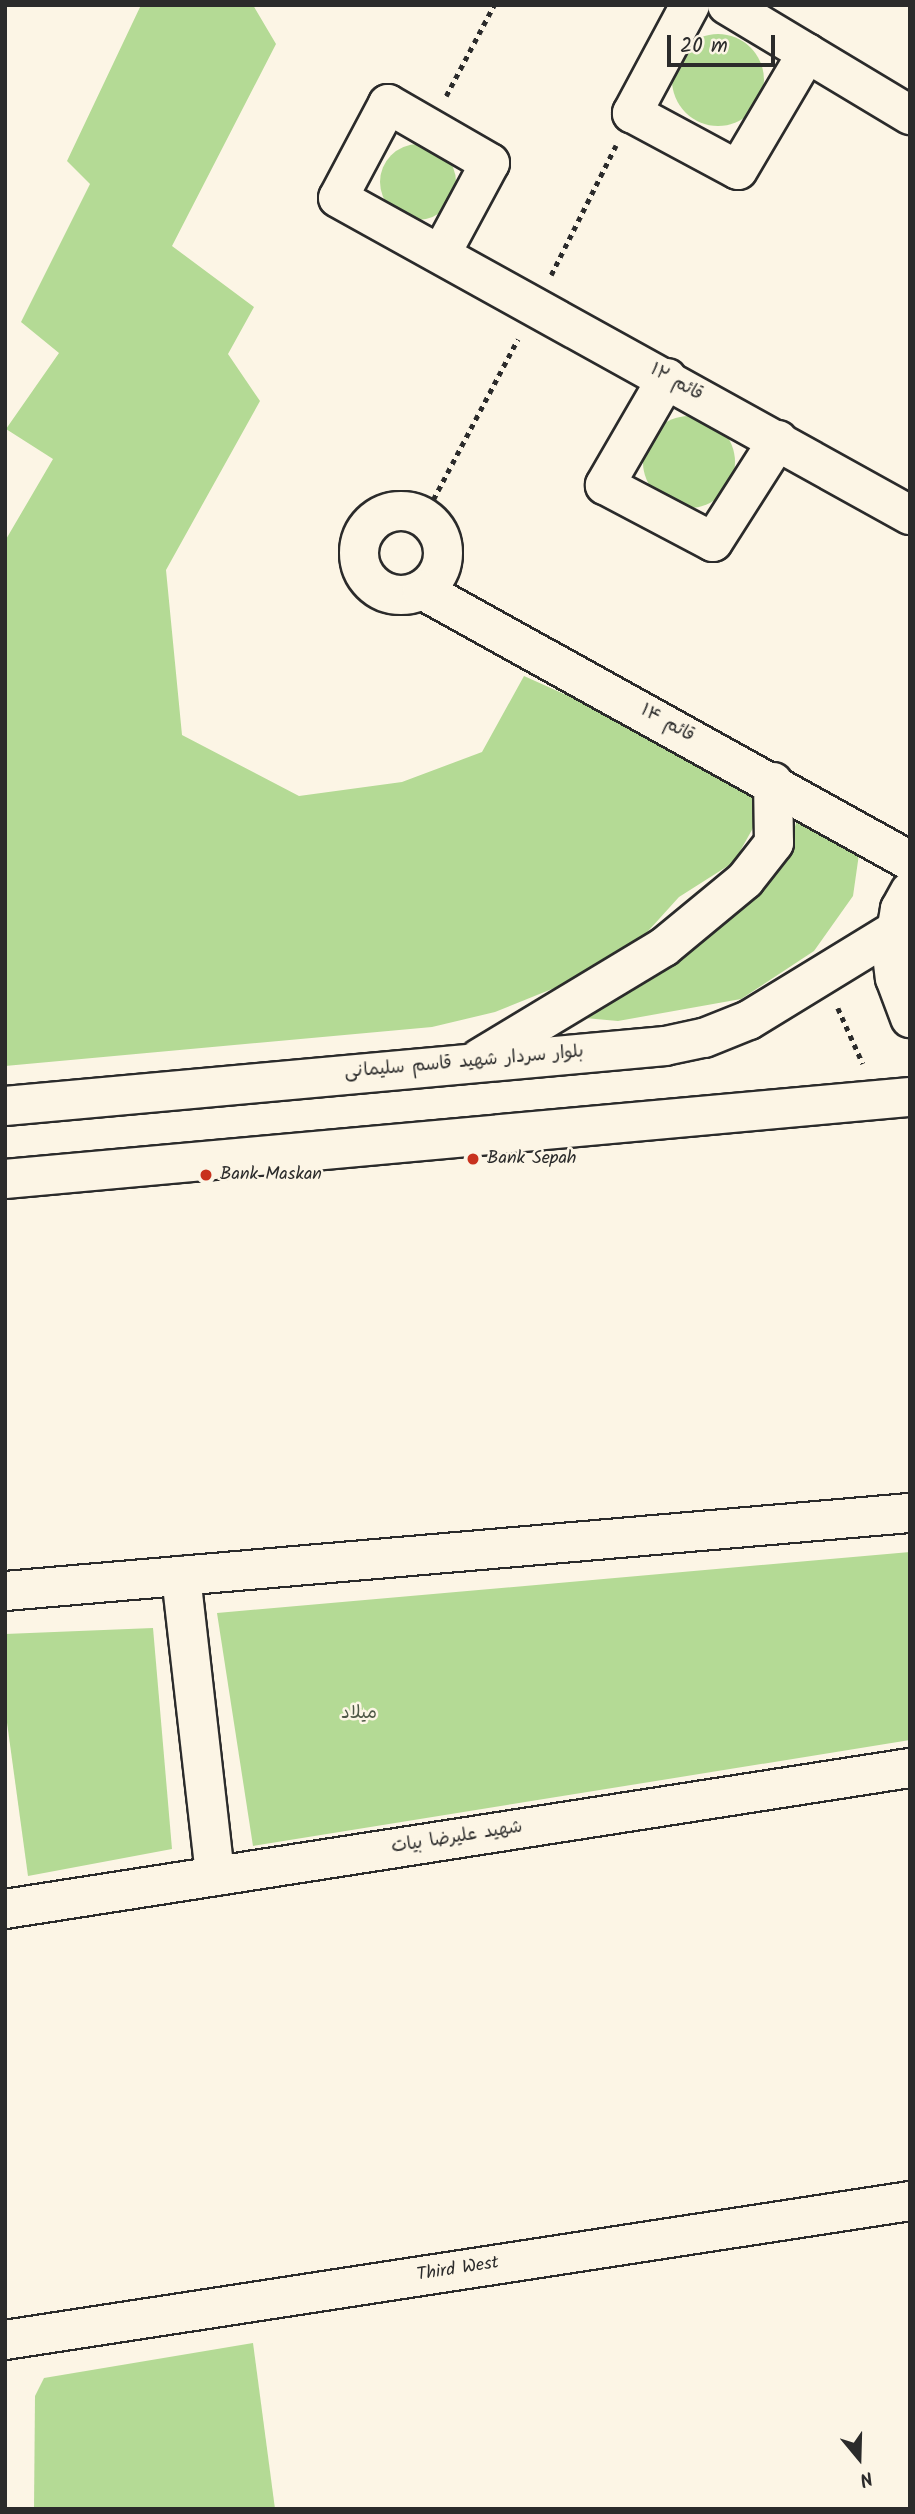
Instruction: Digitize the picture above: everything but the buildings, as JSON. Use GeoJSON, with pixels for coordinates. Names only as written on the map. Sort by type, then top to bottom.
{"type":"FeatureCollection","features":[{"type":"Feature","properties":{"kind":"street"},"geometry":{"type":"LineString","coordinates":[[690,5],[632,113],[738,170],[807,53]]}},
{"type":"Feature","properties":{"kind":"street"},"geometry":{"type":"LineString","coordinates":[[727,5],[910,115]]}},
{"type":"Feature","properties":{"kind":"street","name":"قائم ۱۲"},"geometry":{"type":"LineString","coordinates":[[442,252],[490,163],[388,104],[338,198],[537,304],[910,515]]}},
{"type":"Feature","properties":{"kind":"street"},"geometry":{"type":"LineString","coordinates":[[667,378],[605,485],[713,542],[778,440]]}},
{"type":"Feature","properties":{"kind":"street"},"geometry":{"type":"LineString","coordinates":[[411,512],[424,517],[435,527],[443,554],[433,581],[422,590],[396,596],[372,585],[359,562],[358,548],[370,523],[382,515],[411,512]]}},
{"type":"Feature","properties":{"kind":"street","name":"قائم ۱۴"},"geometry":{"type":"LineString","coordinates":[[422,590],[773,782],[910,861]]}},
{"type":"Feature","properties":{"kind":"street"},"geometry":{"type":"LineString","coordinates":[[468,1066],[664,947],[745,880],[774,844],[773,782]]}},
{"type":"Feature","properties":{"kind":"street"},"geometry":{"type":"LineString","coordinates":[[910,891],[894,931],[895,978],[910,1018]]}},
{"type":"Feature","properties":{"kind":"street","name":"بلوار سردار شهید قاسم سلیمانی"},"geometry":{"type":"LineString","coordinates":[[5,1106],[468,1066],[704,1038],[749,1020],[894,931]]}},
{"type":"Feature","properties":{"kind":"street"},"geometry":{"type":"LineString","coordinates":[[5,1179],[895,1099]]}},
{"type":"Feature","properties":{"kind":"street"},"geometry":{"type":"LineString","coordinates":[[5,1591],[910,1513]]}},
{"type":"Feature","properties":{"kind":"street"},"geometry":{"type":"LineString","coordinates":[[181,1576],[215,1876]]}},
{"type":"Feature","properties":{"kind":"street","name":"شهید علیرضا بیات"},"geometry":{"type":"LineString","coordinates":[[5,1909],[910,1768]]}},
{"type":"Feature","properties":{"kind":"street","name":"Third West"},"geometry":{"type":"LineString","coordinates":[[5,2340],[910,2201]]}},
{"type":"Feature","properties":{"kind":"path"},"geometry":{"type":"LineString","coordinates":[[429,128],[494,5]]}},
{"type":"Feature","properties":{"kind":"path"},"geometry":{"type":"LineString","coordinates":[[424,517],[537,304],[632,113]]}},
{"type":"Feature","properties":{"kind":"path"},"geometry":{"type":"LineString","coordinates":[[824,976],[895,1099]]}},
{"type":"Feature","properties":{"kind":"green space"},"geometry":{"type":"Polygon","coordinates":[[[141,5],[253,5],[276,44],[172,246],[254,307],[228,354],[260,401],[166,570],[182,735],[299,796],[402,782],[482,752],[524,676],[755,780],[753,828],[734,862],[679,897],[630,951],[589,974],[495,1012],[432,1027],[5,1066],[5,541],[53,459],[6,429],[59,353],[21,322],[90,184],[67,161],[141,5]]]}},
{"type":"Feature","properties":{"kind":"green space"},"geometry":{"type":"Polygon","coordinates":[[[718,34],[736,37],[751,47],[761,62],[764,80],[761,98],[751,113],[736,123],[718,126],[700,123],[685,113],[675,98],[672,80],[675,62],[685,47],[700,37],[718,34]]]}},
{"type":"Feature","properties":{"kind":"green space"},"geometry":{"type":"Polygon","coordinates":[[[418,144],[433,147],[445,155],[453,167],[456,182],[453,197],[445,209],[433,217],[418,220],[403,217],[391,209],[383,197],[380,182],[383,167],[391,155],[403,147],[418,144]]]}},
{"type":"Feature","properties":{"kind":"green space"},"geometry":{"type":"Polygon","coordinates":[[[689,416],[707,420],[722,429],[731,444],[735,462],[731,480],[722,495],[707,504],[689,508],[671,504],[656,495],[647,480],[643,462],[647,444],[656,429],[671,420],[689,416]]]}},
{"type":"Feature","properties":{"kind":"green space"},"geometry":{"type":"Polygon","coordinates":[[[798,817],[860,847],[853,896],[814,951],[741,999],[618,1021],[551,1015],[740,905],[782,868],[798,817]]]}},
{"type":"Feature","properties":{"kind":"green space","name":"میلاد"},"geometry":{"type":"Polygon","coordinates":[[[910,1552],[910,1740],[253,1846],[217,1613],[910,1552]]]}},
{"type":"Feature","properties":{"kind":"green space"},"geometry":{"type":"Polygon","coordinates":[[[153,1628],[172,1849],[28,1876],[5,1708],[5,1634],[153,1628]]]}},
{"type":"Feature","properties":{"kind":"green space"},"geometry":{"type":"Polygon","coordinates":[[[253,2343],[275,2509],[34,2509],[35,2396],[44,2378],[253,2343]]]}},
{"type":"Feature","properties":{"kind":"place","name":"Bank Sepah"},"geometry":{"type":"Point","coordinates":[473,1159]}},
{"type":"Feature","properties":{"kind":"place","name":"Bank Maskan"},"geometry":{"type":"Point","coordinates":[206,1175]}}]}
